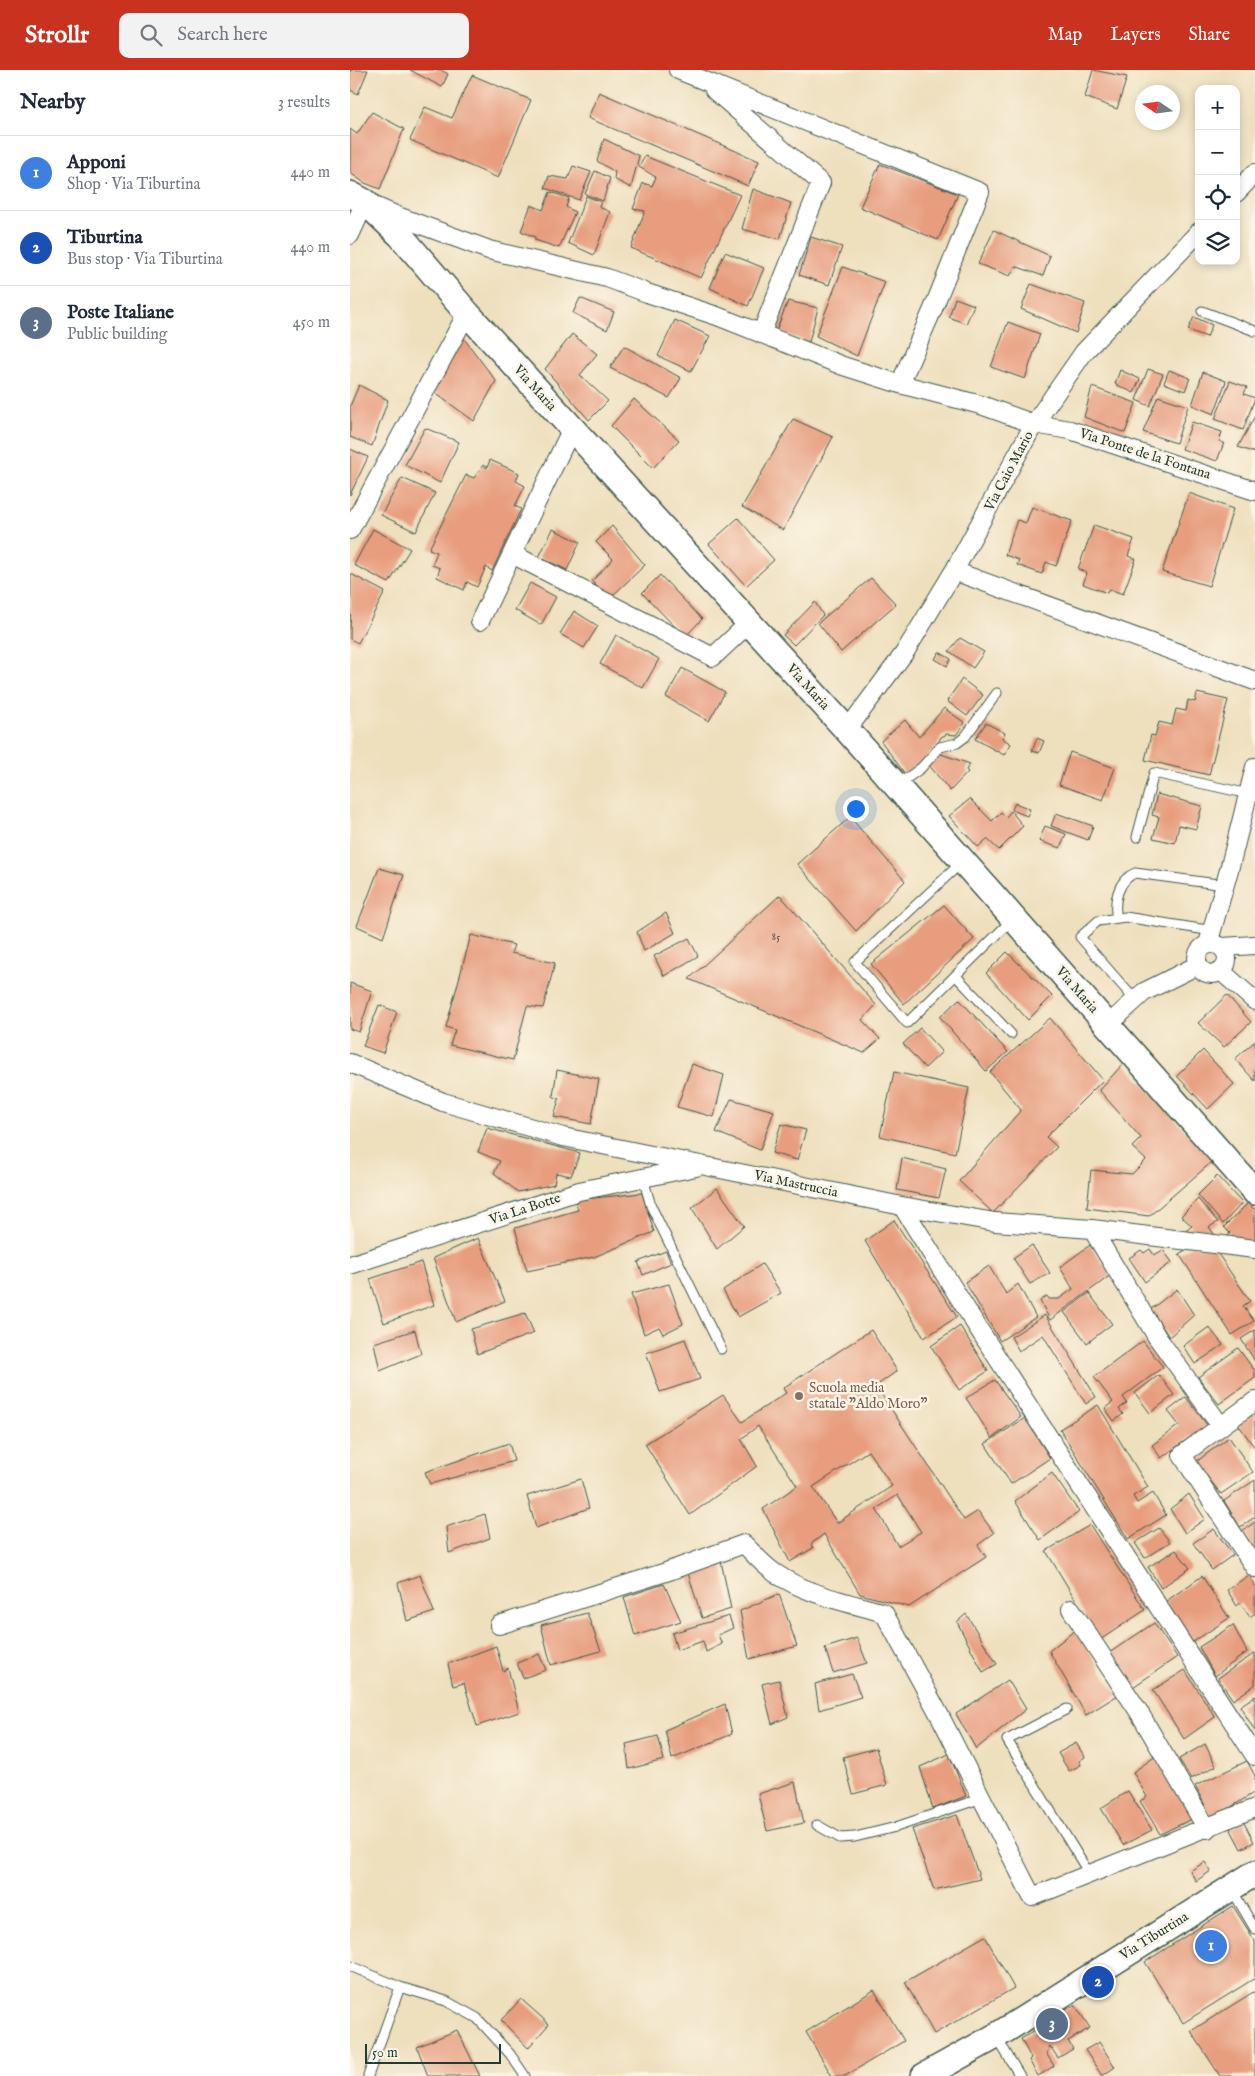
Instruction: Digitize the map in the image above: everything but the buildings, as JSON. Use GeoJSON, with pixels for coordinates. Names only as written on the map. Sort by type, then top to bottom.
{"type":"FeatureCollection","features":[{"type":"Feature","properties":{"kind":"street"},"geometry":{"type":"LineString","coordinates":[[678,70],[980,192],[933,309],[900,384]]}},
{"type":"Feature","properties":{"kind":"street"},"geometry":{"type":"LineString","coordinates":[[702,80],[821,182],[762,334]]}},
{"type":"Feature","properties":{"kind":"street"},"geometry":{"type":"LineString","coordinates":[[1240,189],[1255,173]]}},
{"type":"Feature","properties":{"kind":"street"},"geometry":{"type":"LineString","coordinates":[[350,235],[358,198]]}},
{"type":"Feature","properties":{"kind":"street","name":"Via Ponte de la Fontana"},"geometry":{"type":"LineString","coordinates":[[358,198],[400,217],[489,250],[607,278],[717,316],[843,366],[900,384],[980,405],[1034,424],[1070,430],[1255,491]]}},
{"type":"Feature","properties":{"kind":"street","name":"Via Maria"},"geometry":{"type":"LineString","coordinates":[[358,198],[400,235],[467,313],[847,730],[1255,1192]]}},
{"type":"Feature","properties":{"kind":"street","name":"Via Caio Mario"},"geometry":{"type":"LineString","coordinates":[[847,730],[905,652],[954,571],[1034,424],[1084,352],[1195,236]]}},
{"type":"Feature","properties":{"kind":"street"},"geometry":{"type":"LineString","coordinates":[[350,530],[467,313]]}},
{"type":"Feature","properties":{"kind":"street"},"geometry":{"type":"LineString","coordinates":[[480,621],[572,428]]}},
{"type":"Feature","properties":{"kind":"street"},"geometry":{"type":"LineString","coordinates":[[512,554],[713,657],[749,623]]}},
{"type":"Feature","properties":{"kind":"street"},"geometry":{"type":"LineString","coordinates":[[954,571],[1255,681]]}},
{"type":"Feature","properties":{"kind":"street"},"geometry":{"type":"LineString","coordinates":[[1214,941],[1225,885],[1250,802],[1255,767]]}},
{"type":"Feature","properties":{"kind":"street"},"geometry":{"type":"LineString","coordinates":[[1214,941],[1226,951],[1228,961],[1222,972]]}},
{"type":"Feature","properties":{"kind":"street"},"geometry":{"type":"LineString","coordinates":[[1222,972],[1204,973],[1198,965],[1197,955],[1203,947],[1214,941],[1254,946]]}},
{"type":"Feature","properties":{"kind":"street"},"geometry":{"type":"LineString","coordinates":[[1108,1025],[1144,992],[1198,965]]}},
{"type":"Feature","properties":{"kind":"street"},"geometry":{"type":"LineString","coordinates":[[1222,972],[1255,1001]]}},
{"type":"Feature","properties":{"kind":"street","name":"Via Mastruccia"},"geometry":{"type":"LineString","coordinates":[[350,1063],[443,1102],[563,1137],[902,1206],[995,1222],[1092,1229],[1255,1248]]}},
{"type":"Feature","properties":{"kind":"street","name":"Via La Botte"},"geometry":{"type":"LineString","coordinates":[[350,1265],[580,1191],[704,1165]]}},
{"type":"Feature","properties":{"kind":"street"},"geometry":{"type":"LineString","coordinates":[[902,1206],[978,1328],[1255,1756]]}},
{"type":"Feature","properties":{"kind":"street"},"geometry":{"type":"LineString","coordinates":[[1092,1229],[1157,1337],[1220,1426]]}},
{"type":"Feature","properties":{"kind":"street"},"geometry":{"type":"LineString","coordinates":[[1255,1401],[1182,1455],[1255,1568]]}},
{"type":"Feature","properties":{"kind":"street"},"geometry":{"type":"LineString","coordinates":[[499,1625],[666,1572],[744,1544],[774,1573],[794,1584],[812,1592],[884,1613],[940,1716],[1032,1897],[1207,1829],[1255,1808]]}},
{"type":"Feature","properties":{"kind":"street"},"geometry":{"type":"LineString","coordinates":[[1071,1609],[1139,1712],[1207,1829]]}},
{"type":"Feature","properties":{"kind":"street","name":"Via Tiburtina"},"geometry":{"type":"LineString","coordinates":[[924,2076],[996,2036],[1245,1881]]}},
{"type":"Feature","properties":{"kind":"lane"},"geometry":{"type":"LineString","coordinates":[[1202,311],[1255,331]]}},
{"type":"Feature","properties":{"kind":"lane"},"geometry":{"type":"LineString","coordinates":[[896,786],[921,768],[940,747],[957,743],[965,736],[997,693]]}},
{"type":"Feature","properties":{"kind":"lane"},"geometry":{"type":"LineString","coordinates":[[1137,837],[1154,773],[1250,802]]}},
{"type":"Feature","properties":{"kind":"lane"},"geometry":{"type":"LineString","coordinates":[[964,862],[855,962],[907,1023],[1014,919]]}},
{"type":"Feature","properties":{"kind":"lane"},"geometry":{"type":"LineString","coordinates":[[1117,918],[1115,907],[1117,894],[1128,876],[1135,873],[1225,885]]}},
{"type":"Feature","properties":{"kind":"lane"},"geometry":{"type":"LineString","coordinates":[[1135,1000],[1080,937],[1098,921],[1125,917],[1214,941]]}},
{"type":"Feature","properties":{"kind":"lane"},"geometry":{"type":"LineString","coordinates":[[956,976],[1011,1034]]}},
{"type":"Feature","properties":{"kind":"lane"},"geometry":{"type":"LineString","coordinates":[[643,1178],[651,1206],[721,1348]]}},
{"type":"Feature","properties":{"kind":"lane"},"geometry":{"type":"LineString","coordinates":[[1067,1709],[1007,1740],[1090,1875]]}},
{"type":"Feature","properties":{"kind":"lane"},"geometry":{"type":"LineString","coordinates":[[817,1825],[840,1838],[855,1837],[896,1827],[982,1798]]}},
{"type":"Feature","properties":{"kind":"lane"},"geometry":{"type":"LineString","coordinates":[[1245,1881],[1255,1929]]}},
{"type":"Feature","properties":{"kind":"lane"},"geometry":{"type":"LineString","coordinates":[[350,1966],[400,1987],[446,2001],[477,2018],[510,2054],[525,2076]]}},
{"type":"Feature","properties":{"kind":"lane"},"geometry":{"type":"LineString","coordinates":[[368,2076],[400,1987]]}},
{"type":"Feature","properties":{"kind":"lane"},"geometry":{"type":"LineString","coordinates":[[996,2036],[1020,2076]]}},
{"type":"Feature","properties":{"kind":"place","name":"Scuola media statale \"Aldo Moro\""},"geometry":{"type":"Point","coordinates":[799,1396]}},
{"type":"Feature","properties":{"kind":"place","name":"Apponi"},"geometry":{"type":"Point","coordinates":[1211,1946]}},
{"type":"Feature","properties":{"kind":"place","name":"Tiburtina"},"geometry":{"type":"Point","coordinates":[1098,1982]}},
{"type":"Feature","properties":{"kind":"place","name":"Poste Italiane"},"geometry":{"type":"Point","coordinates":[1052,2024]}}]}
